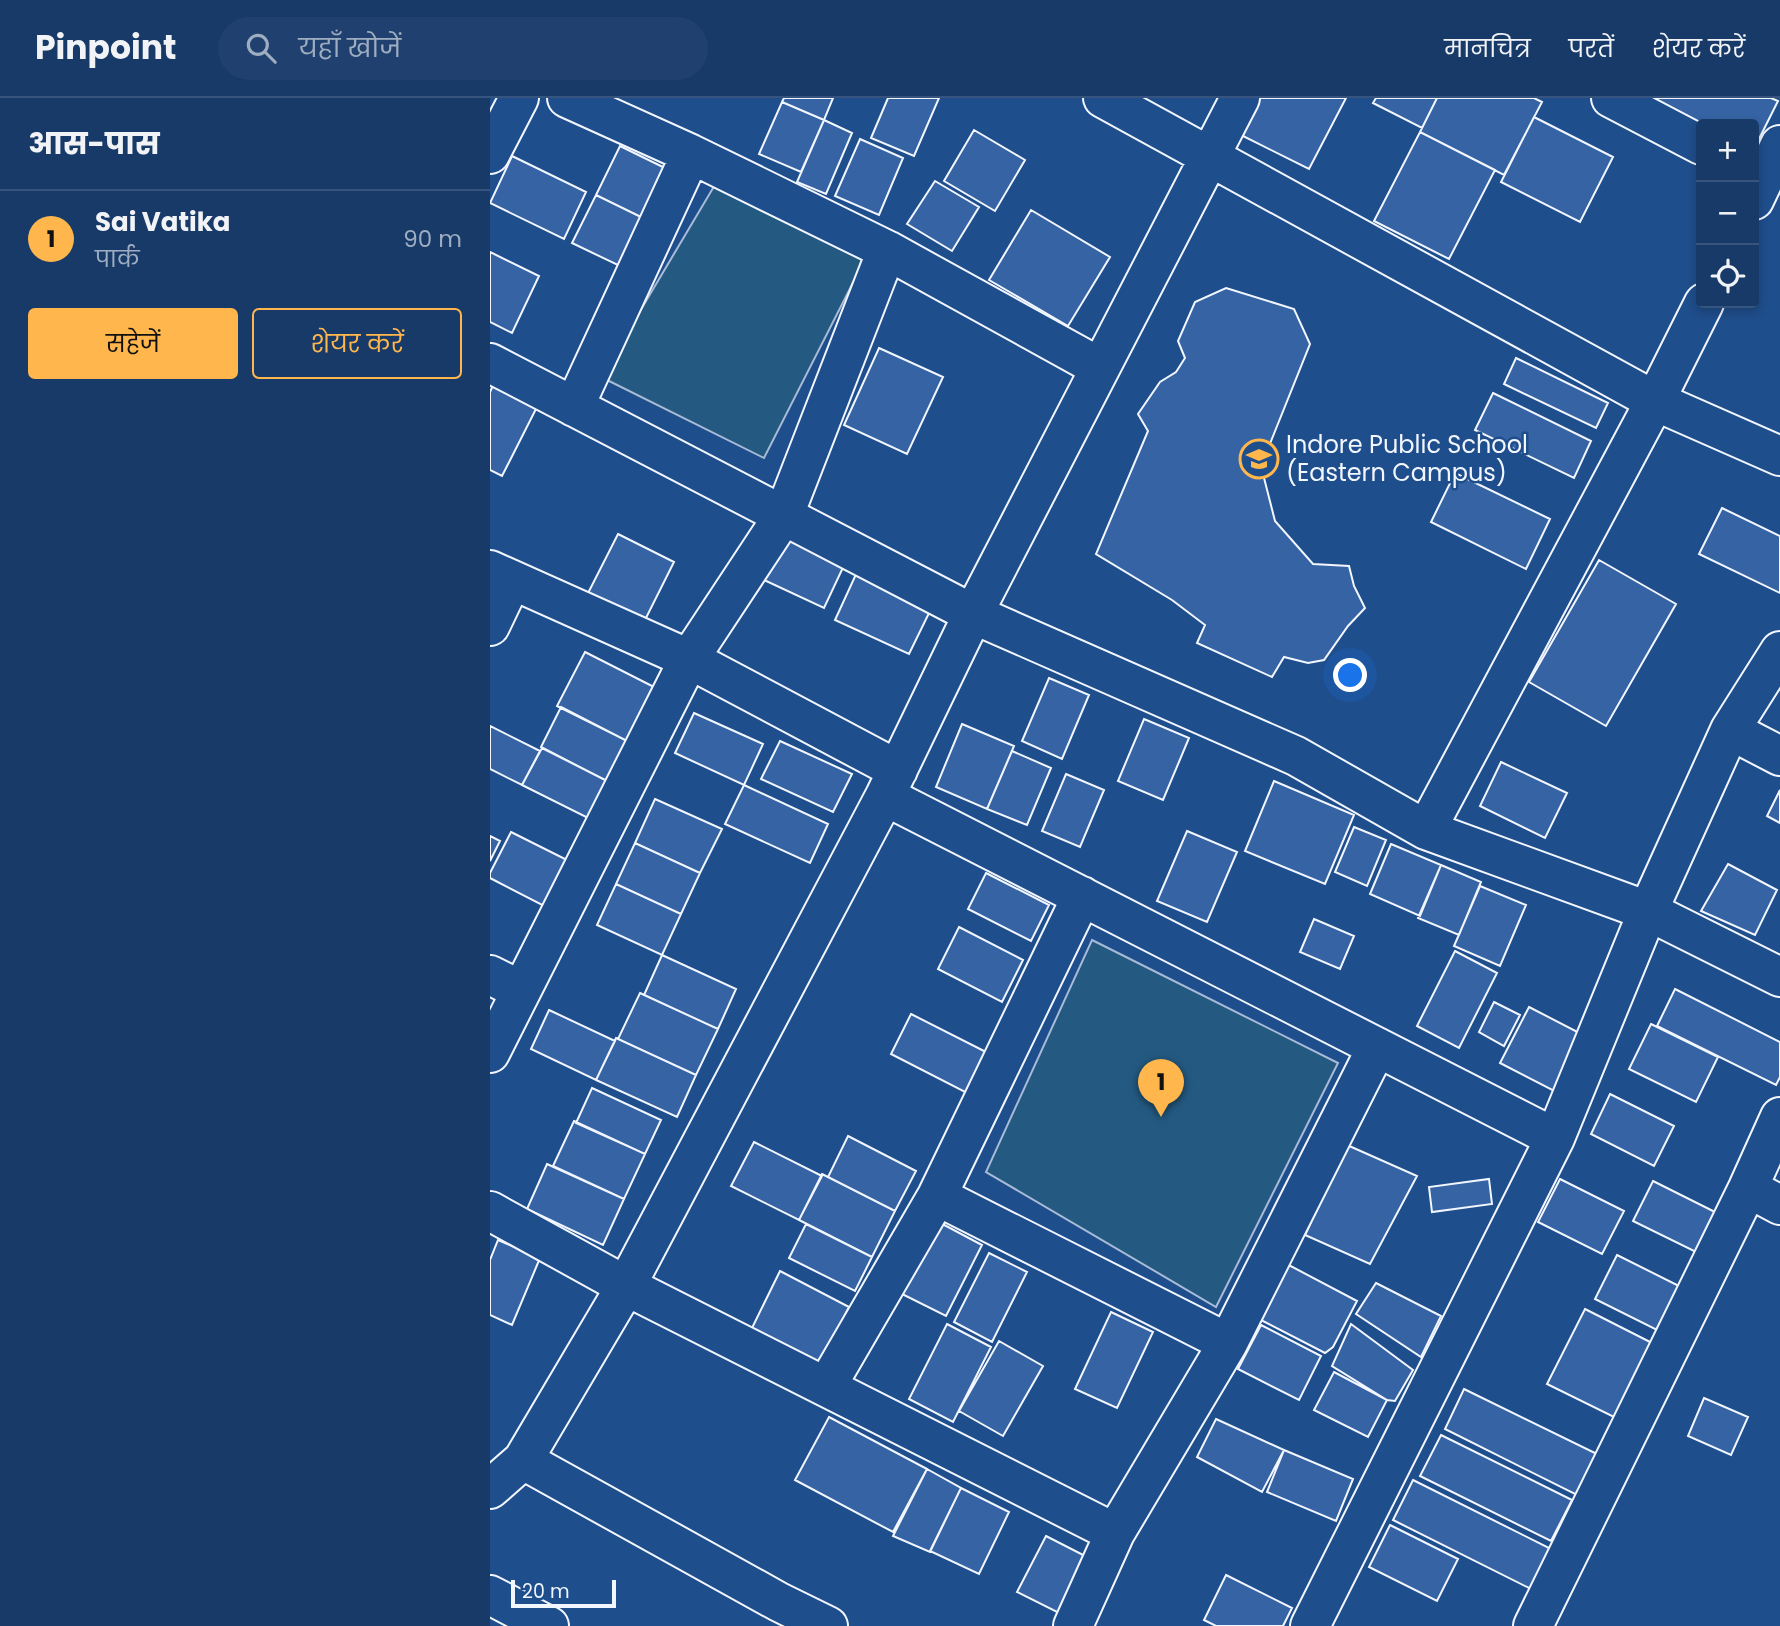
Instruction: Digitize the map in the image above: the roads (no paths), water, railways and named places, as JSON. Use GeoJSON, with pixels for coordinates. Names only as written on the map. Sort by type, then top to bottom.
{"type":"FeatureCollection","features":[{"type":"Feature","properties":{"kind":"street"},"geometry":{"type":"LineString","coordinates":[[490,154],[519,98]]}},
{"type":"Feature","properties":{"kind":"street"},"geometry":{"type":"LineString","coordinates":[[567,98],[691,154],[887,250],[1099,367]]}},
{"type":"Feature","properties":{"kind":"street"},"geometry":{"type":"LineString","coordinates":[[1103,98],[1656,401],[1780,456]]}},
{"type":"Feature","properties":{"kind":"street"},"geometry":{"type":"LineString","coordinates":[[828,1626],[500,1477],[626,1286],[891,783],[973,614],[1240,98]]}},
{"type":"Feature","properties":{"kind":"street"},"geometry":{"type":"LineString","coordinates":[[1611,98],[1696,142]]}},
{"type":"Feature","properties":{"kind":"street"},"geometry":{"type":"LineString","coordinates":[[574,407],[691,154]]}},
{"type":"Feature","properties":{"kind":"street"},"geometry":{"type":"LineString","coordinates":[[490,1053],[505,982],[689,659],[784,515],[887,250]]}},
{"type":"Feature","properties":{"kind":"street"},"geometry":{"type":"LineString","coordinates":[[1426,830],[1656,401],[1702,308]]}},
{"type":"Feature","properties":{"kind":"street"},"geometry":{"type":"LineString","coordinates":[[490,363],[973,614],[1296,756],[1426,830],[1648,911],[1780,978]]}},
{"type":"Feature","properties":{"kind":"street"},"geometry":{"type":"LineString","coordinates":[[490,626],[501,575],[689,659],[1082,896],[1555,1138]]}},
{"type":"Feature","properties":{"kind":"street"},"geometry":{"type":"LineString","coordinates":[[1310,1626],[1555,1138],[1648,911],[1730,730],[1780,650]]}},
{"type":"Feature","properties":{"kind":"street"},"geometry":{"type":"LineString","coordinates":[[1730,730],[1780,756]]}},
{"type":"Feature","properties":{"kind":"street"},"geometry":{"type":"LineString","coordinates":[[826,1387],[937,1196],[1082,896]]}},
{"type":"Feature","properties":{"kind":"street"},"geometry":{"type":"LineString","coordinates":[[1073,1626],[1115,1533],[1228,1343],[1377,1047]]}},
{"type":"Feature","properties":{"kind":"street"},"geometry":{"type":"LineString","coordinates":[[1533,1626],[1764,1197],[1780,1117]]}},
{"type":"Feature","properties":{"kind":"street"},"geometry":{"type":"LineString","coordinates":[[937,1196],[1228,1343]]}},
{"type":"Feature","properties":{"kind":"street"},"geometry":{"type":"LineString","coordinates":[[490,1211],[626,1286],[1115,1533]]}},
{"type":"Feature","properties":{"kind":"street"},"geometry":{"type":"LineString","coordinates":[[490,1595],[549,1626]]}},
{"type":"Feature","properties":{"kind":"place","name":"Indore Public School (Eastern Campus)"},"geometry":{"type":"Point","coordinates":[1259,459]}},
{"type":"Feature","properties":{"kind":"place","name":"Sai Vatika"},"geometry":{"type":"Point","coordinates":[1161,1117]}}]}
